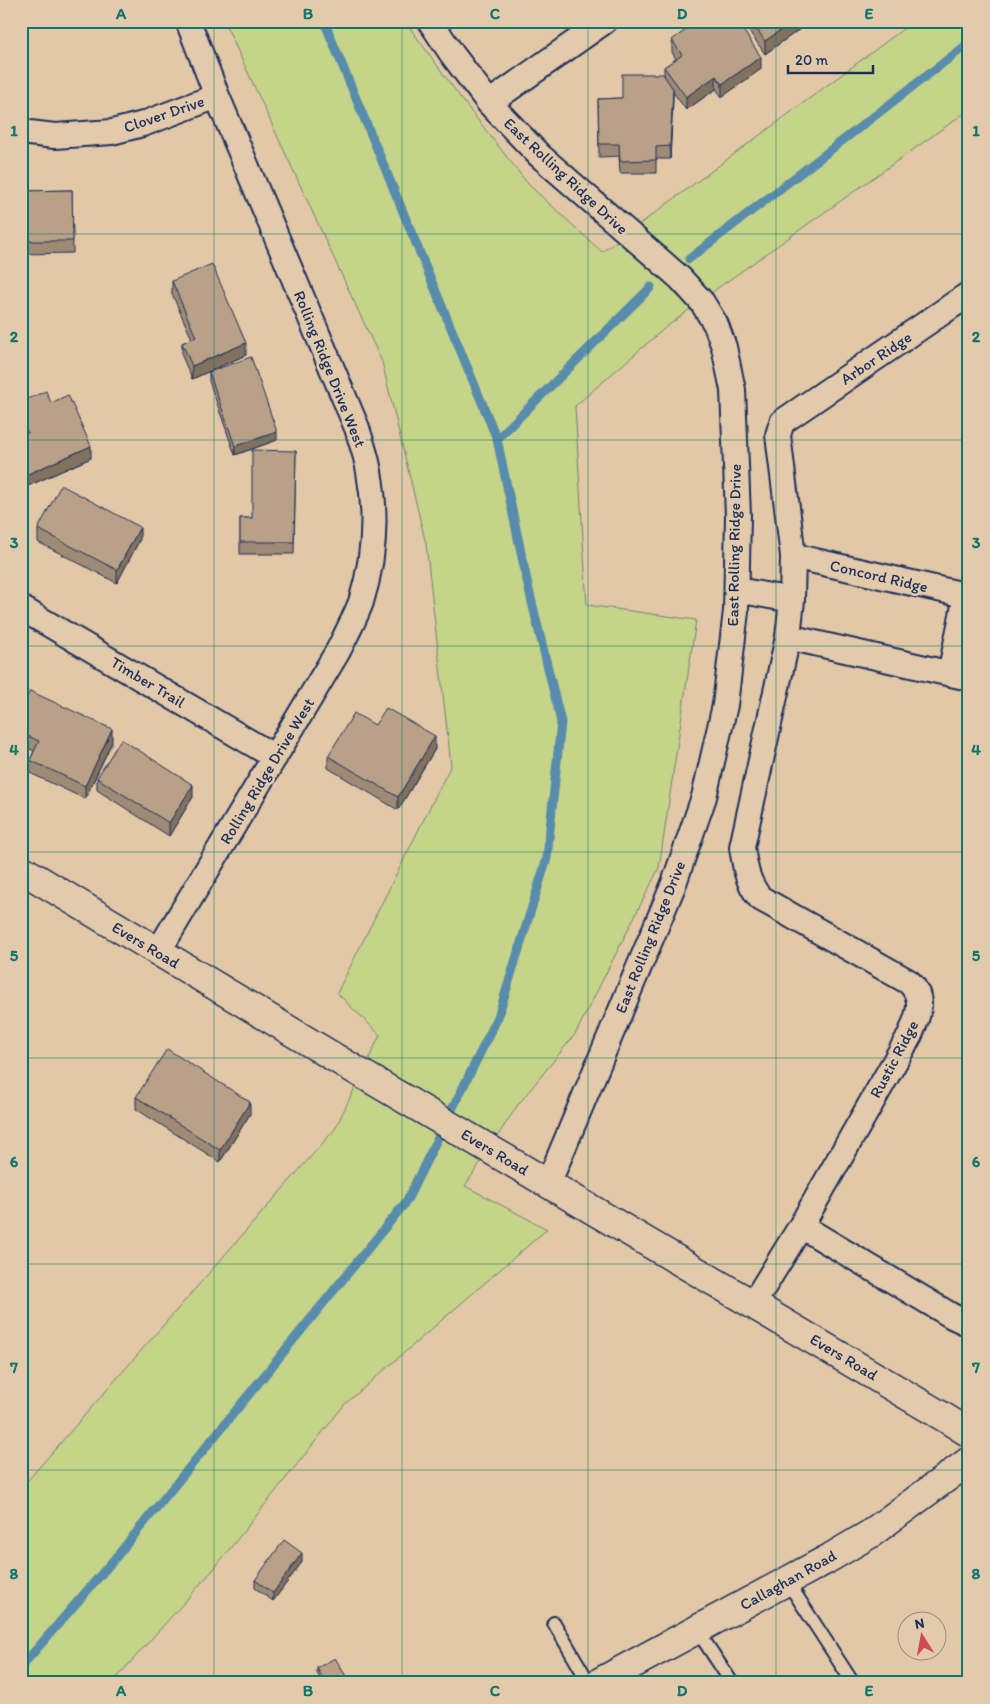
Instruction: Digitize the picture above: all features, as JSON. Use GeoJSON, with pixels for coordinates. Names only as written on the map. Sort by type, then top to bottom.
{"type":"FeatureCollection","features":[{"type":"Feature","properties":{"kind":"main road","name":"Evers Road"},"geometry":{"type":"LineString","coordinates":[[21,869],[352,1068],[969,1433]]}},
{"type":"Feature","properties":{"kind":"main road","name":"Callaghan Road"},"geometry":{"type":"LineString","coordinates":[[598,1683],[870,1534],[969,1461]]}},
{"type":"Feature","properties":{"kind":"street","name":"Rolling Ridge Drive West"},"geometry":{"type":"LineString","coordinates":[[158,952],[338,651],[360,602],[372,550],[374,524],[373,497],[369,471],[357,428],[217,96],[188,21]]}},
{"type":"Feature","properties":{"kind":"street","name":"East Rolling Ridge Drive"},"geometry":{"type":"LineString","coordinates":[[430,21],[489,103],[539,155],[680,278],[702,302],[716,325],[724,347],[733,390],[738,516],[736,611],[725,705],[704,797],[673,886],[548,1184]]}},
{"type":"Feature","properties":{"kind":"street"},"geometry":{"type":"LineString","coordinates":[[489,103],[605,21]]}},
{"type":"Feature","properties":{"kind":"street","name":"Clover Drive"},"geometry":{"type":"LineString","coordinates":[[21,132],[56,136],[112,132],[143,124],[217,96]]}},
{"type":"Feature","properties":{"kind":"street","name":"Arbor Ridge"},"geometry":{"type":"LineString","coordinates":[[793,556],[778,435],[782,422],[969,294]]}},
{"type":"Feature","properties":{"kind":"street"},"geometry":{"type":"LineString","coordinates":[[788,638],[792,600],[793,556]]}},
{"type":"Feature","properties":{"kind":"street","name":"Concord Ridge"},"geometry":{"type":"LineString","coordinates":[[788,638],[960,676],[967,596],[793,556]]}},
{"type":"Feature","properties":{"kind":"street"},"geometry":{"type":"LineString","coordinates":[[737,590],[792,600]]}},
{"type":"Feature","properties":{"kind":"street","name":"Timber Trail"},"geometry":{"type":"LineString","coordinates":[[21,608],[275,757]]}},
{"type":"Feature","properties":{"kind":"street","name":"Rustic Ridge"},"geometry":{"type":"LineString","coordinates":[[753,1304],[801,1226],[910,1035],[918,1014],[919,1000],[916,988],[909,982],[760,898],[752,889],[747,878],[742,847],[788,638]]}},
{"type":"Feature","properties":{"kind":"street"},"geometry":{"type":"LineString","coordinates":[[801,1226],[952,1316],[969,1324]]}},
{"type":"Feature","properties":{"kind":"lane"},"geometry":{"type":"LineString","coordinates":[[787,1581],[853,1683]]}},
{"type":"Feature","properties":{"kind":"lane"},"geometry":{"type":"LineString","coordinates":[[554,1623],[589,1683]]}},
{"type":"Feature","properties":{"kind":"lane"},"geometry":{"type":"LineString","coordinates":[[697,1630],[732,1683]]}},
{"type":"Feature","properties":{"kind":"green space"},"geometry":{"type":"Polygon","coordinates":[[[224,21],[405,21],[463,101],[528,184],[602,252],[914,21],[969,21],[969,110],[722,285],[665,328],[575,406],[587,605],[696,620],[659,868],[576,1033],[517,1106],[465,1186],[547,1229],[345,1404],[213,1570],[112,1683],[21,1683],[21,1488],[335,1129],[380,1035],[337,993],[451,765],[426,544],[382,362],[224,21]]]}},
{"type":"Feature","properties":{"kind":"building"},"geometry":{"type":"Polygon","coordinates":[[[698,21],[737,21],[761,57],[722,84],[716,76],[686,97],[664,67],[682,55],[672,40],[698,21]]]}},
{"type":"Feature","properties":{"kind":"building"},"geometry":{"type":"Polygon","coordinates":[[[751,21],[794,21],[765,41],[751,21]]]}},
{"type":"Feature","properties":{"kind":"building"},"geometry":{"type":"Polygon","coordinates":[[[622,74],[663,74],[673,89],[670,146],[656,147],[656,160],[620,161],[619,144],[599,144],[598,99],[622,98],[622,74]]]}},
{"type":"Feature","properties":{"kind":"building"},"geometry":{"type":"Polygon","coordinates":[[[72,190],[73,241],[21,241],[21,191],[72,190]]]}},
{"type":"Feature","properties":{"kind":"building"},"geometry":{"type":"Polygon","coordinates":[[[212,264],[246,343],[192,366],[182,343],[196,337],[172,281],[212,264]]]}},
{"type":"Feature","properties":{"kind":"building"},"geometry":{"type":"Polygon","coordinates":[[[251,357],[277,432],[235,446],[209,372],[251,357]]]}},
{"type":"Feature","properties":{"kind":"building"},"geometry":{"type":"Polygon","coordinates":[[[46,391],[51,403],[68,395],[91,446],[21,477],[21,436],[28,433],[21,419],[21,402],[46,391]]]}},
{"type":"Feature","properties":{"kind":"building"},"geometry":{"type":"Polygon","coordinates":[[[252,450],[296,451],[294,542],[240,542],[240,518],[252,518],[252,450]]]}},
{"type":"Feature","properties":{"kind":"building"},"geometry":{"type":"Polygon","coordinates":[[[61,485],[140,527],[117,570],[38,529],[61,485]]]}},
{"type":"Feature","properties":{"kind":"building"},"geometry":{"type":"Polygon","coordinates":[[[30,691],[112,729],[85,786],[30,760],[39,741],[21,733],[21,708],[30,691]]]}},
{"type":"Feature","properties":{"kind":"building"},"geometry":{"type":"Polygon","coordinates":[[[386,708],[435,736],[398,797],[328,756],[354,713],[375,725],[386,708]]]}},
{"type":"Feature","properties":{"kind":"building"},"geometry":{"type":"Polygon","coordinates":[[[121,739],[193,785],[169,823],[97,778],[121,739]]]}},
{"type":"Feature","properties":{"kind":"building"},"geometry":{"type":"Polygon","coordinates":[[[167,1049],[250,1102],[220,1150],[136,1097],[167,1049]]]}},
{"type":"Feature","properties":{"kind":"building"},"geometry":{"type":"Polygon","coordinates":[[[284,1540],[302,1553],[273,1593],[255,1580],[284,1540]]]}},
{"type":"Feature","properties":{"kind":"building"},"geometry":{"type":"Polygon","coordinates":[[[335,1658],[350,1683],[326,1683],[317,1668],[335,1658]]]}},
{"type":"Feature","properties":{"kind":"waterway"},"geometry":{"type":"LineString","coordinates":[[21,1667],[117,1556],[406,1202],[498,1017],[547,858],[561,722],[529,590],[497,439],[324,21]]}},
{"type":"Feature","properties":{"kind":"waterway"},"geometry":{"type":"LineString","coordinates":[[689,259],[969,43]]}},
{"type":"Feature","properties":{"kind":"waterway"},"geometry":{"type":"LineString","coordinates":[[497,439],[651,287]]}}]}
